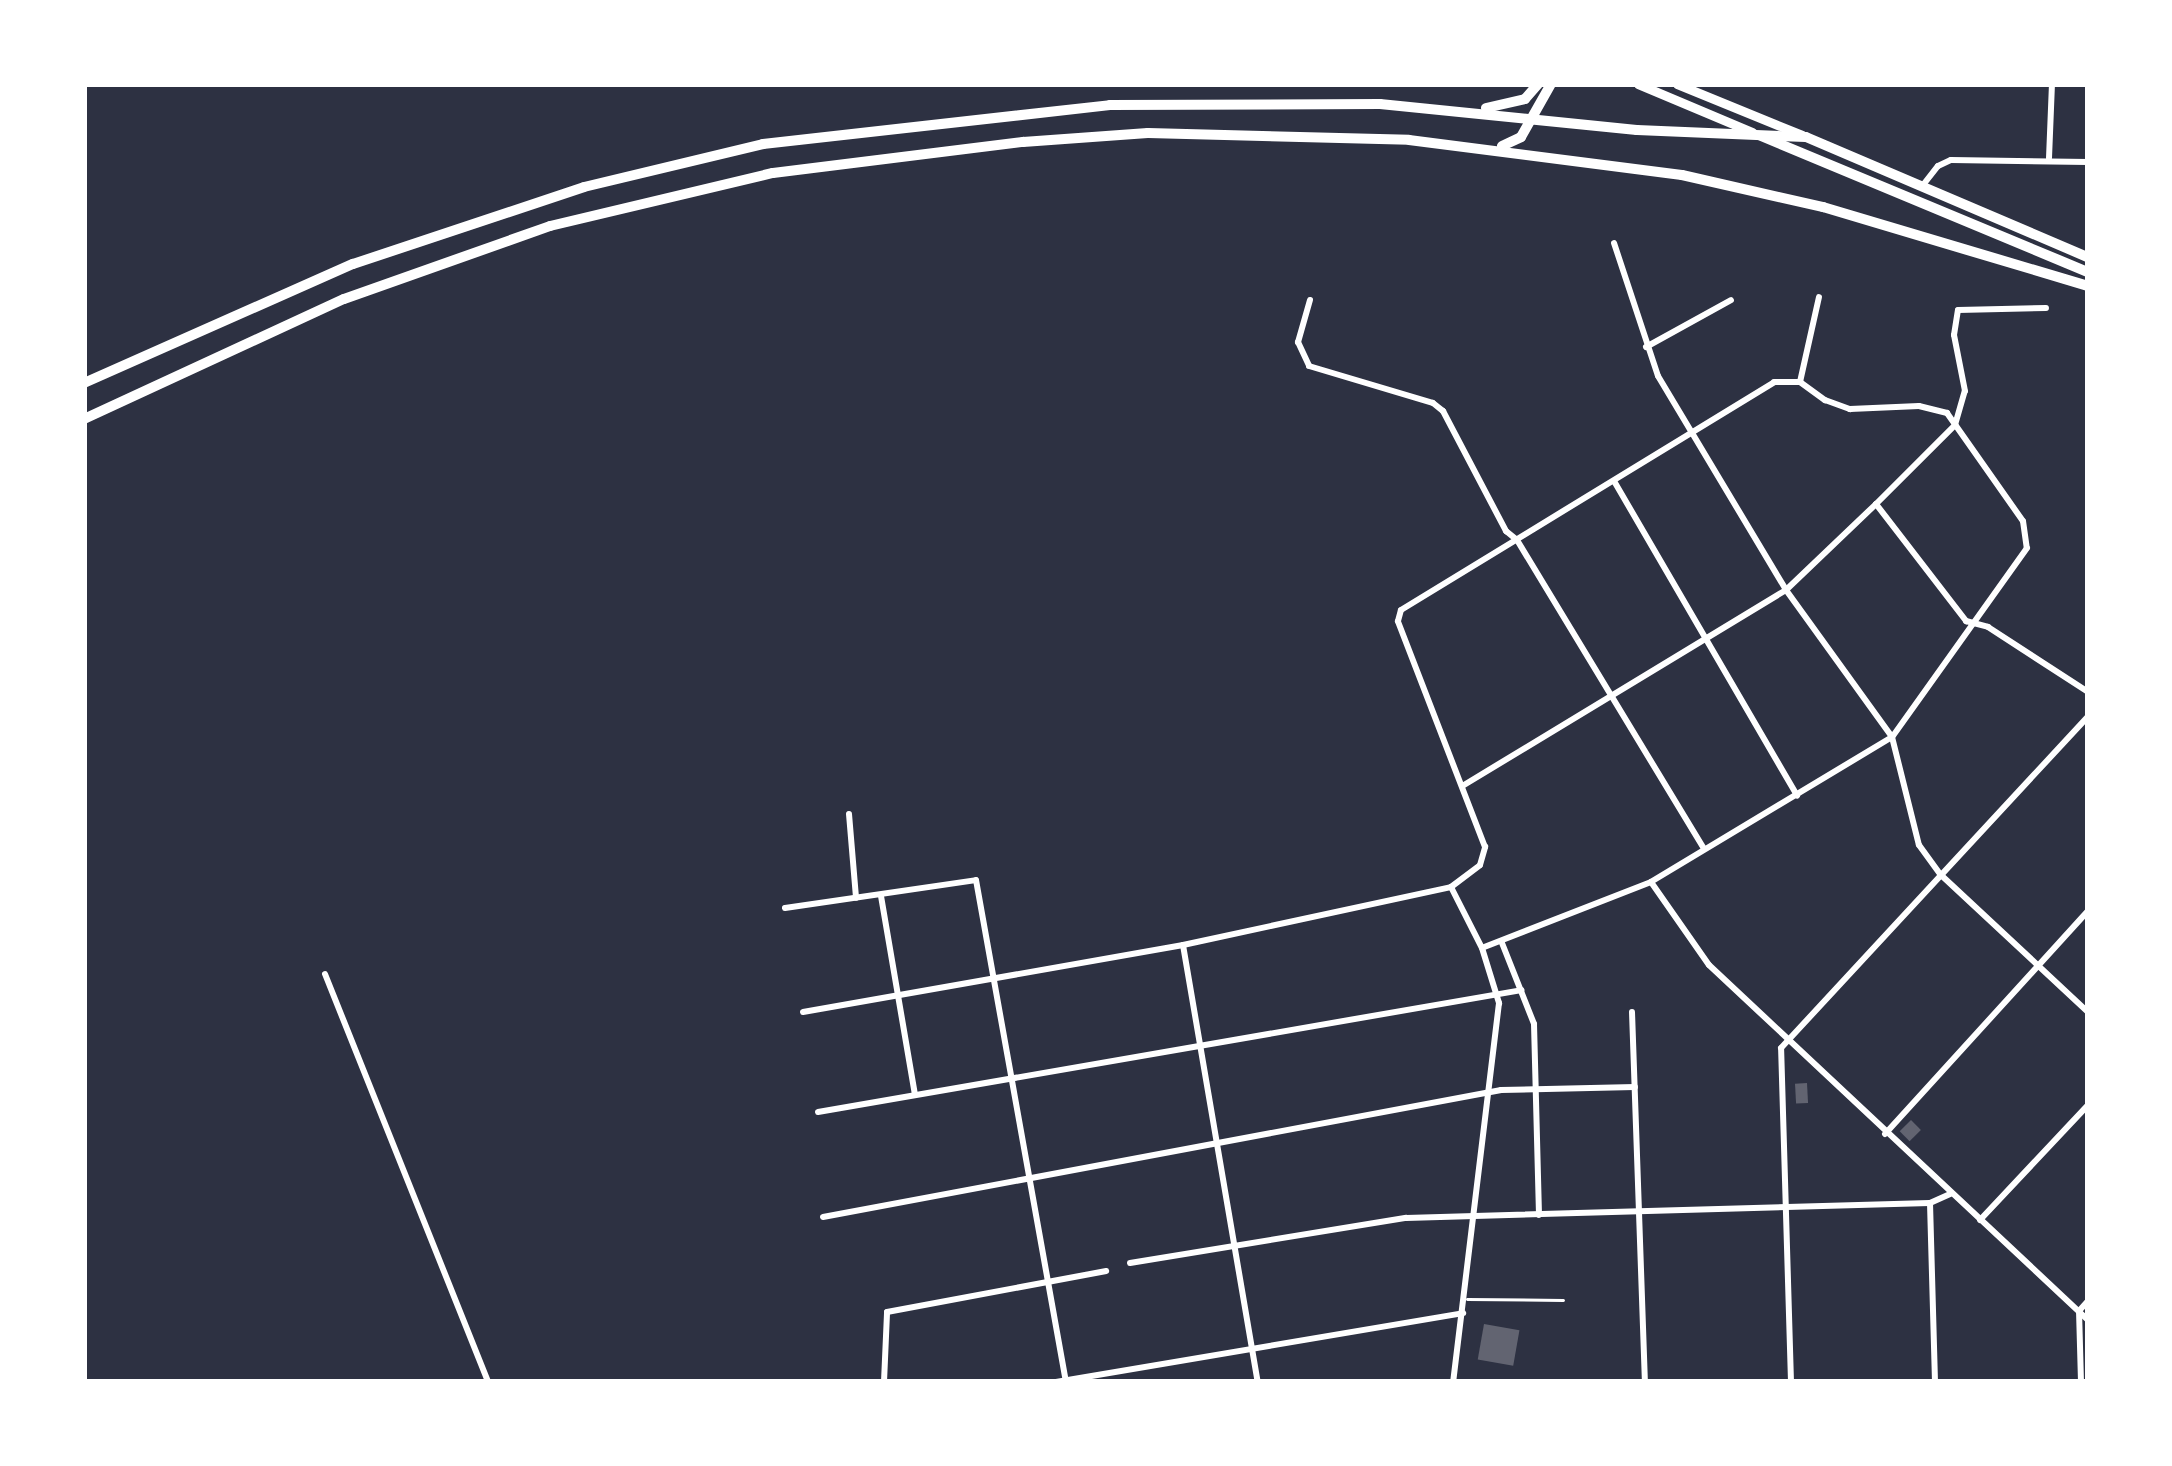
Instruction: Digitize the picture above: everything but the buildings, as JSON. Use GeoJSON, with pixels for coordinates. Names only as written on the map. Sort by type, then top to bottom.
{"type":"FeatureCollection","features":[{"type":"Feature","properties":{"kind":"highway"},"geometry":{"type":"LineString","coordinates":[[1471,111],[1516,103],[1538,84]]}},
{"type":"Feature","properties":{"kind":"highway"},"geometry":{"type":"LineString","coordinates":[[1493,148],[1522,137],[1551,84]]}},
{"type":"Feature","properties":{"kind":"highway"},"geometry":{"type":"LineString","coordinates":[[1639,84],[2088,272]]}},
{"type":"Feature","properties":{"kind":"highway"},"geometry":{"type":"LineString","coordinates":[[1677,84],[2088,257]]}},
{"type":"Feature","properties":{"kind":"highway"},"geometry":{"type":"LineString","coordinates":[[84,383],[412,241],[584,187],[763,144],[1021,112],[1287,100],[1471,111],[1637,130],[1807,137]]}},
{"type":"Feature","properties":{"kind":"highway"},"geometry":{"type":"LineString","coordinates":[[84,419],[269,330],[423,268],[571,221],[773,173],[1023,142],[1148,133],[1313,134],[1493,148],[1738,186],[2001,257],[2088,286]]}},
{"type":"Feature","properties":{"kind":"street"},"geometry":{"type":"LineString","coordinates":[[2049,160],[2052,84]]}},
{"type":"Feature","properties":{"kind":"street"},"geometry":{"type":"LineString","coordinates":[[1922,187],[1938,166],[1951,160],[2088,162]]}},
{"type":"Feature","properties":{"kind":"street"},"geometry":{"type":"LineString","coordinates":[[1614,243],[1646,347],[1690,432],[1786,590],[1892,736],[1913,835],[1941,875],[2088,1012]]}},
{"type":"Feature","properties":{"kind":"street"},"geometry":{"type":"LineString","coordinates":[[1800,382],[1819,297]]}},
{"type":"Feature","properties":{"kind":"street"},"geometry":{"type":"LineString","coordinates":[[1310,300],[1298,342],[1309,366],[1439,406],[1506,531],[1517,540],[1704,849]]}},
{"type":"Feature","properties":{"kind":"street"},"geometry":{"type":"LineString","coordinates":[[1646,347],[1731,300]]}},
{"type":"Feature","properties":{"kind":"street"},"geometry":{"type":"LineString","coordinates":[[1464,785],[1786,590],[1876,504],[1955,425],[1965,392],[1954,335],[1958,310],[2046,308]]}},
{"type":"Feature","properties":{"kind":"street"},"geometry":{"type":"LineString","coordinates":[[803,1012],[1183,945],[1451,887],[1480,865],[1485,853],[1464,785],[1398,621],[1401,610],[1774,382],[1800,382],[1839,406],[1929,407],[1947,413],[2027,531],[2023,557],[1892,736],[1651,882],[1482,948]]}},
{"type":"Feature","properties":{"kind":"street"},"geometry":{"type":"LineString","coordinates":[[1614,481],[1797,796]]}},
{"type":"Feature","properties":{"kind":"street"},"geometry":{"type":"LineString","coordinates":[[1876,504],[1961,616],[2043,659],[2088,692]]}},
{"type":"Feature","properties":{"kind":"street"},"geometry":{"type":"LineString","coordinates":[[1791,1382],[1780,1070],[1786,1039],[2088,716]]}},
{"type":"Feature","properties":{"kind":"street"},"geometry":{"type":"LineString","coordinates":[[849,814],[856,898]]}},
{"type":"Feature","properties":{"kind":"street"},"geometry":{"type":"LineString","coordinates":[[785,908],[976,880],[1066,1381]]}},
{"type":"Feature","properties":{"kind":"street"},"geometry":{"type":"LineString","coordinates":[[1651,882],[1708,964],[2088,1320]]}},
{"type":"Feature","properties":{"kind":"street"},"geometry":{"type":"LineString","coordinates":[[1451,887],[1497,990],[1491,1093],[1453,1382]]}},
{"type":"Feature","properties":{"kind":"street"},"geometry":{"type":"LineString","coordinates":[[880,895],[915,1094]]}},
{"type":"Feature","properties":{"kind":"street"},"geometry":{"type":"LineString","coordinates":[[1886,1134],[2088,911]]}},
{"type":"Feature","properties":{"kind":"street"},"geometry":{"type":"LineString","coordinates":[[1502,943],[1534,1024],[1539,1215]]}},
{"type":"Feature","properties":{"kind":"street"},"geometry":{"type":"LineString","coordinates":[[1183,945],[1258,1382]]}},
{"type":"Feature","properties":{"kind":"street"},"geometry":{"type":"LineString","coordinates":[[325,974],[488,1382]]}},
{"type":"Feature","properties":{"kind":"street"},"geometry":{"type":"LineString","coordinates":[[818,1112],[1497,990],[1522,990]]}},
{"type":"Feature","properties":{"kind":"street"},"geometry":{"type":"LineString","coordinates":[[1632,1012],[1646,1382]]}},
{"type":"Feature","properties":{"kind":"street"},"geometry":{"type":"LineString","coordinates":[[824,1217],[1491,1093],[1536,1087],[1635,1088]]}},
{"type":"Feature","properties":{"kind":"street"},"geometry":{"type":"LineString","coordinates":[[1980,1220],[2088,1105]]}},
{"type":"Feature","properties":{"kind":"street"},"geometry":{"type":"LineString","coordinates":[[1130,1263],[1391,1220],[1930,1203],[1950,1194]]}},
{"type":"Feature","properties":{"kind":"street"},"geometry":{"type":"LineString","coordinates":[[1930,1203],[1934,1382]]}},
{"type":"Feature","properties":{"kind":"street"},"geometry":{"type":"LineString","coordinates":[[884,1382],[885,1315],[1106,1271]]}},
{"type":"Feature","properties":{"kind":"street"},"geometry":{"type":"LineString","coordinates":[[2081,1382],[2079,1311],[2088,1301]]}},
{"type":"Feature","properties":{"kind":"street"},"geometry":{"type":"LineString","coordinates":[[1056,1382],[1463,1313]]}},
{"type":"Feature","properties":{"kind":"lane"},"geometry":{"type":"LineString","coordinates":[[1466,1299],[1563,1300]]}}]}
